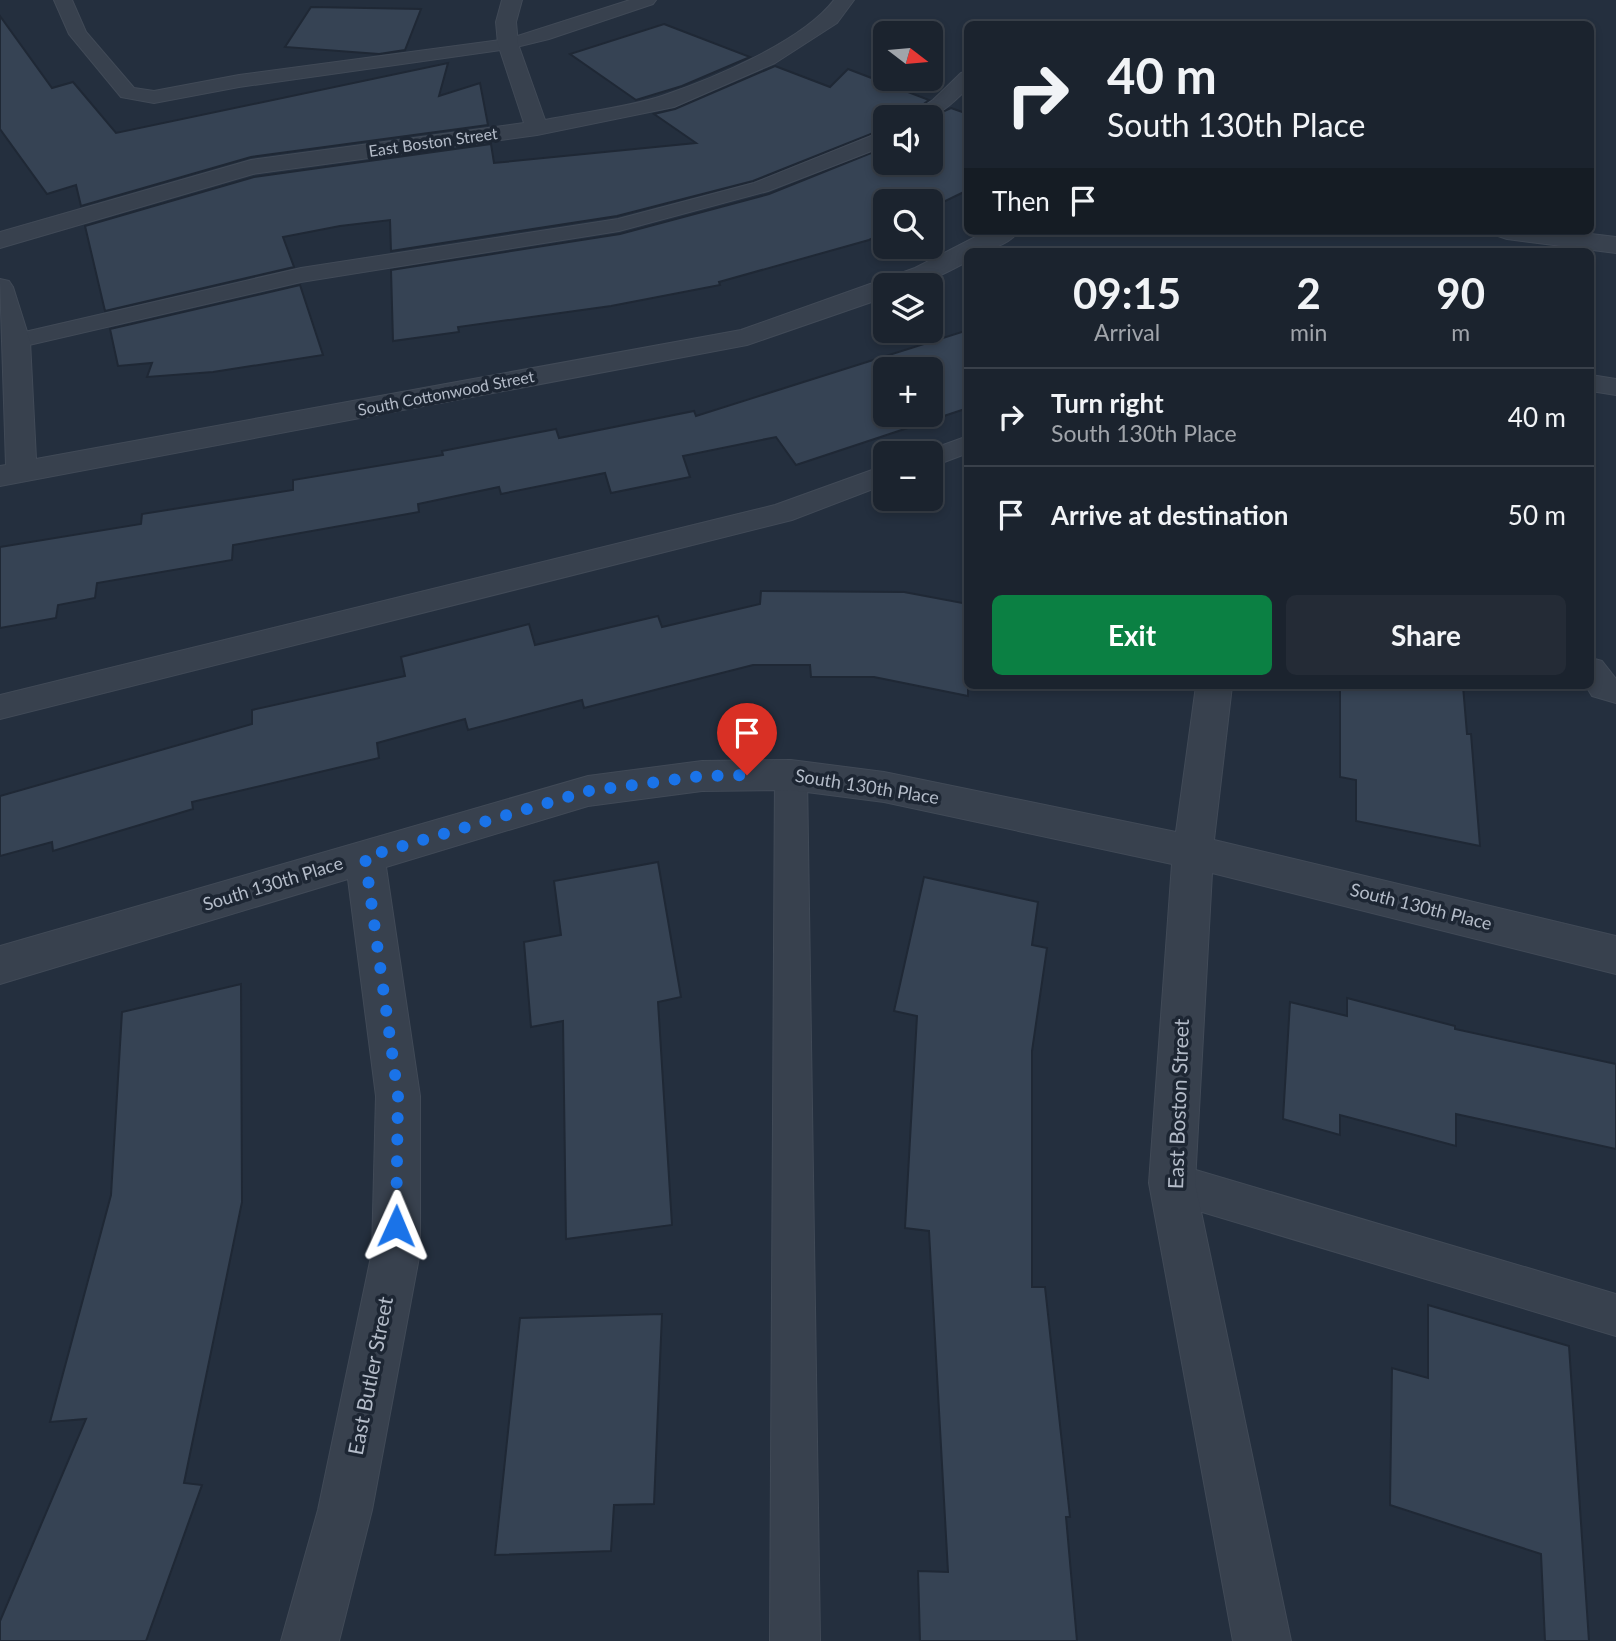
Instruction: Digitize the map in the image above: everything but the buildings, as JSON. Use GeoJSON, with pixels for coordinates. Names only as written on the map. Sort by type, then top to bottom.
{"type":"FeatureCollection","features":[{"type":"Feature","properties":{"kind":"street"},"geometry":{"type":"LineString","coordinates":[[513,0],[506,22],[508,44],[537,128]]}},
{"type":"Feature","properties":{"kind":"street","name":"East Boston Street"},"geometry":{"type":"LineString","coordinates":[[0,240],[251,167],[537,128],[666,102],[768,60],[830,19],[844,0]]}},
{"type":"Feature","properties":{"kind":"street"},"geometry":{"type":"LineString","coordinates":[[974,248],[998,235]]}},
{"type":"Feature","properties":{"kind":"street"},"geometry":{"type":"LineString","coordinates":[[1538,235],[1616,245]]}},
{"type":"Feature","properties":{"kind":"street"},"geometry":{"type":"LineString","coordinates":[[926,273],[964,253]]}},
{"type":"Feature","properties":{"kind":"street"},"geometry":{"type":"LineString","coordinates":[[0,287],[16,341],[11,474]]}},
{"type":"Feature","properties":{"kind":"street","name":"South Cottonwood Street"},"geometry":{"type":"LineString","coordinates":[[11,474],[747,337],[873,293]]}},
{"type":"Feature","properties":{"kind":"street","name":"East Boston Street"},"geometry":{"type":"LineString","coordinates":[[1214,689],[1193,852],[1172,1183],[1262,1641]]}},
{"type":"Feature","properties":{"kind":"street","name":"South 130th Place"},"geometry":{"type":"LineString","coordinates":[[0,965],[588,791],[702,776],[791,775],[884,787],[1193,852],[1616,955]]}},
{"type":"Feature","properties":{"kind":"street","name":"East Butler Street"},"geometry":{"type":"LineString","coordinates":[[310,1641],[345,1510],[396,1252],[398,1096],[365,857]]}},
{"type":"Feature","properties":{"kind":"lane"},"geometry":{"type":"LineString","coordinates":[[63,0],[78,34],[128,93],[154,97],[239,81],[508,44],[647,0]]}},
{"type":"Feature","properties":{"kind":"lane"},"geometry":{"type":"LineString","coordinates":[[938,105],[964,82]]}},
{"type":"Feature","properties":{"kind":"lane"},"geometry":{"type":"LineString","coordinates":[[16,341],[302,275],[619,225],[761,187],[873,143]]}},
{"type":"Feature","properties":{"kind":"lane"},"geometry":{"type":"LineString","coordinates":[[1594,383],[1616,387]]}},
{"type":"Feature","properties":{"kind":"lane"},"geometry":{"type":"LineString","coordinates":[[943,453],[964,445]]}},
{"type":"Feature","properties":{"kind":"lane"},"geometry":{"type":"LineString","coordinates":[[0,707],[782,513],[873,479]]}},
{"type":"Feature","properties":{"kind":"lane"},"geometry":{"type":"LineString","coordinates":[[1594,674],[1603,688],[1616,691]]}},
{"type":"Feature","properties":{"kind":"lane"},"geometry":{"type":"LineString","coordinates":[[791,775],[795,1641]]}},
{"type":"Feature","properties":{"kind":"lane"},"geometry":{"type":"LineString","coordinates":[[1172,1183],[1616,1315]]}},
{"type":"Feature","properties":{"kind":"route"},"geometry":{"type":"LineString","coordinates":[[396,1226],[398,1096],[365,857],[588,791],[702,776],[747,775]]}}]}
